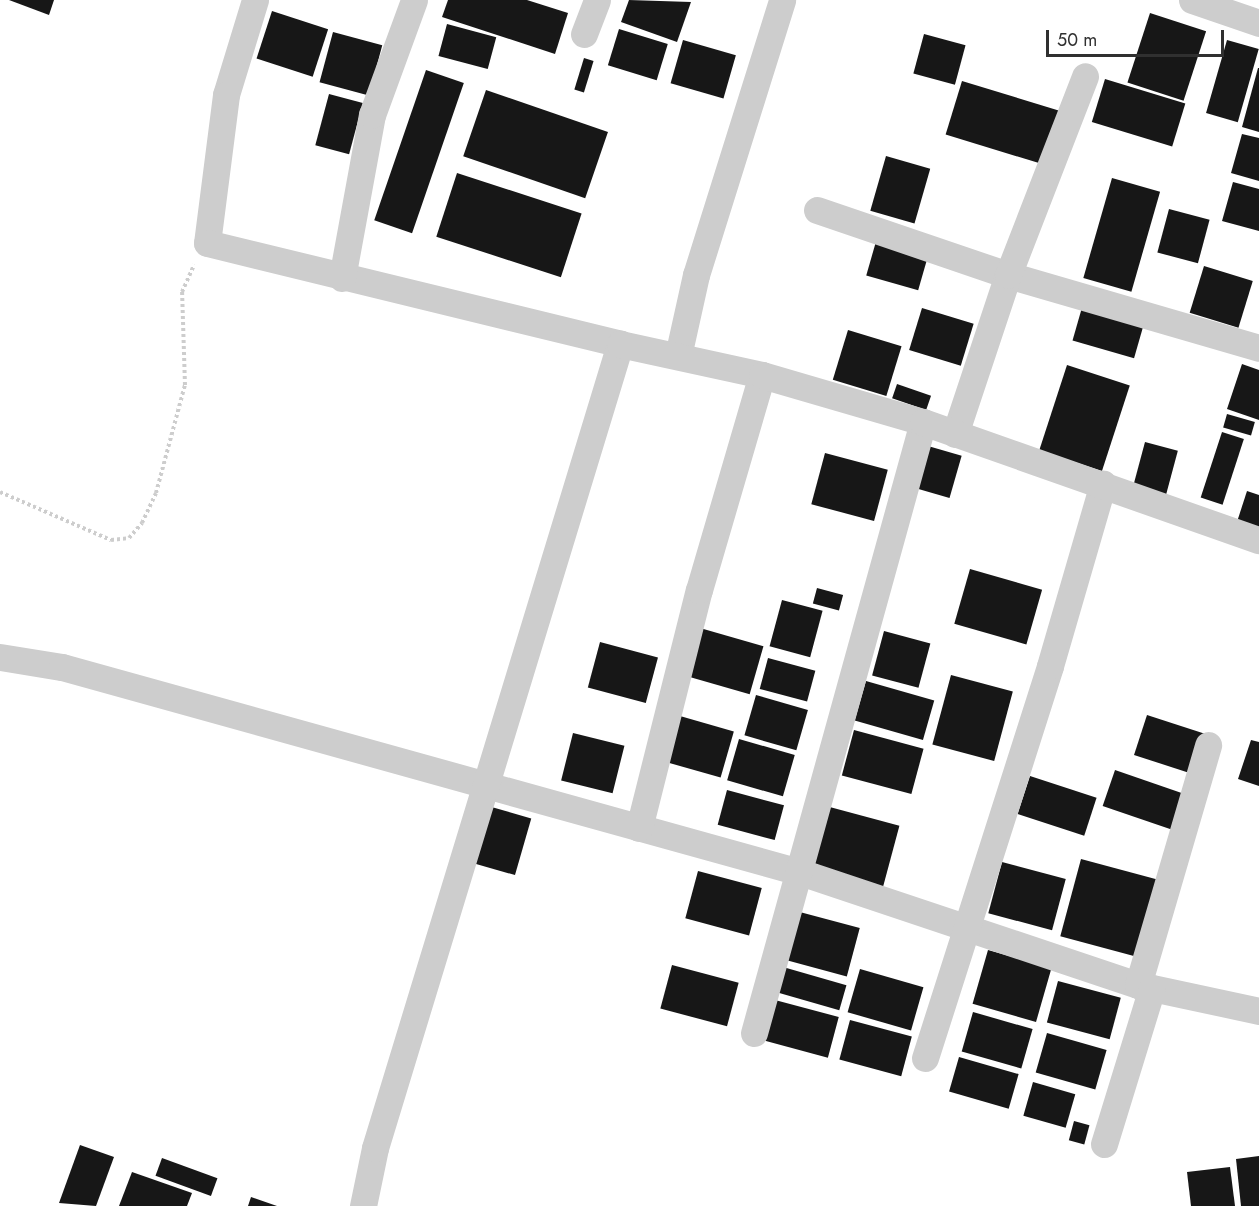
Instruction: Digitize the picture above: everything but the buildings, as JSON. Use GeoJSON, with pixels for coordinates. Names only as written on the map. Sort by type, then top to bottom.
{"type":"FeatureCollection","features":[{"type":"Feature","properties":{"kind":"street"},"geometry":{"type":"LineString","coordinates":[[255,0],[226,95],[207,243],[342,278],[762,375],[923,422],[1259,540]]}},
{"type":"Feature","properties":{"kind":"street"},"geometry":{"type":"LineString","coordinates":[[342,278],[372,115],[414,0]]}},
{"type":"Feature","properties":{"kind":"street"},"geometry":{"type":"LineString","coordinates":[[584,34],[597,0]]}},
{"type":"Feature","properties":{"kind":"street"},"geometry":{"type":"LineString","coordinates":[[678,356],[696,275],[782,0]]}},
{"type":"Feature","properties":{"kind":"street"},"geometry":{"type":"LineString","coordinates":[[1192,0],[1259,23]]}},
{"type":"Feature","properties":{"kind":"street"},"geometry":{"type":"LineString","coordinates":[[955,434],[1008,275],[1085,76]]}},
{"type":"Feature","properties":{"kind":"street"},"geometry":{"type":"LineString","coordinates":[[817,210],[1008,275],[1259,348]]}},
{"type":"Feature","properties":{"kind":"street"},"geometry":{"type":"LineString","coordinates":[[363,1206],[375,1148],[620,344]]}},
{"type":"Feature","properties":{"kind":"street"},"geometry":{"type":"LineString","coordinates":[[639,828],[699,590],[762,375]]}},
{"type":"Feature","properties":{"kind":"street"},"geometry":{"type":"LineString","coordinates":[[754,1033],[803,873],[923,422]]}},
{"type":"Feature","properties":{"kind":"street"},"geometry":{"type":"LineString","coordinates":[[925,1058],[967,928],[1102,484]]}},
{"type":"Feature","properties":{"kind":"street"},"geometry":{"type":"LineString","coordinates":[[0,657],[62,667],[484,788],[803,873],[1145,986],[1259,1011]]}},
{"type":"Feature","properties":{"kind":"street"},"geometry":{"type":"LineString","coordinates":[[1104,1144],[1208,746]]}},
{"type":"Feature","properties":{"kind":"path"},"geometry":{"type":"LineString","coordinates":[[0,492],[111,540],[129,538],[142,523],[156,493],[185,385],[182,292],[207,243]]}}]}
